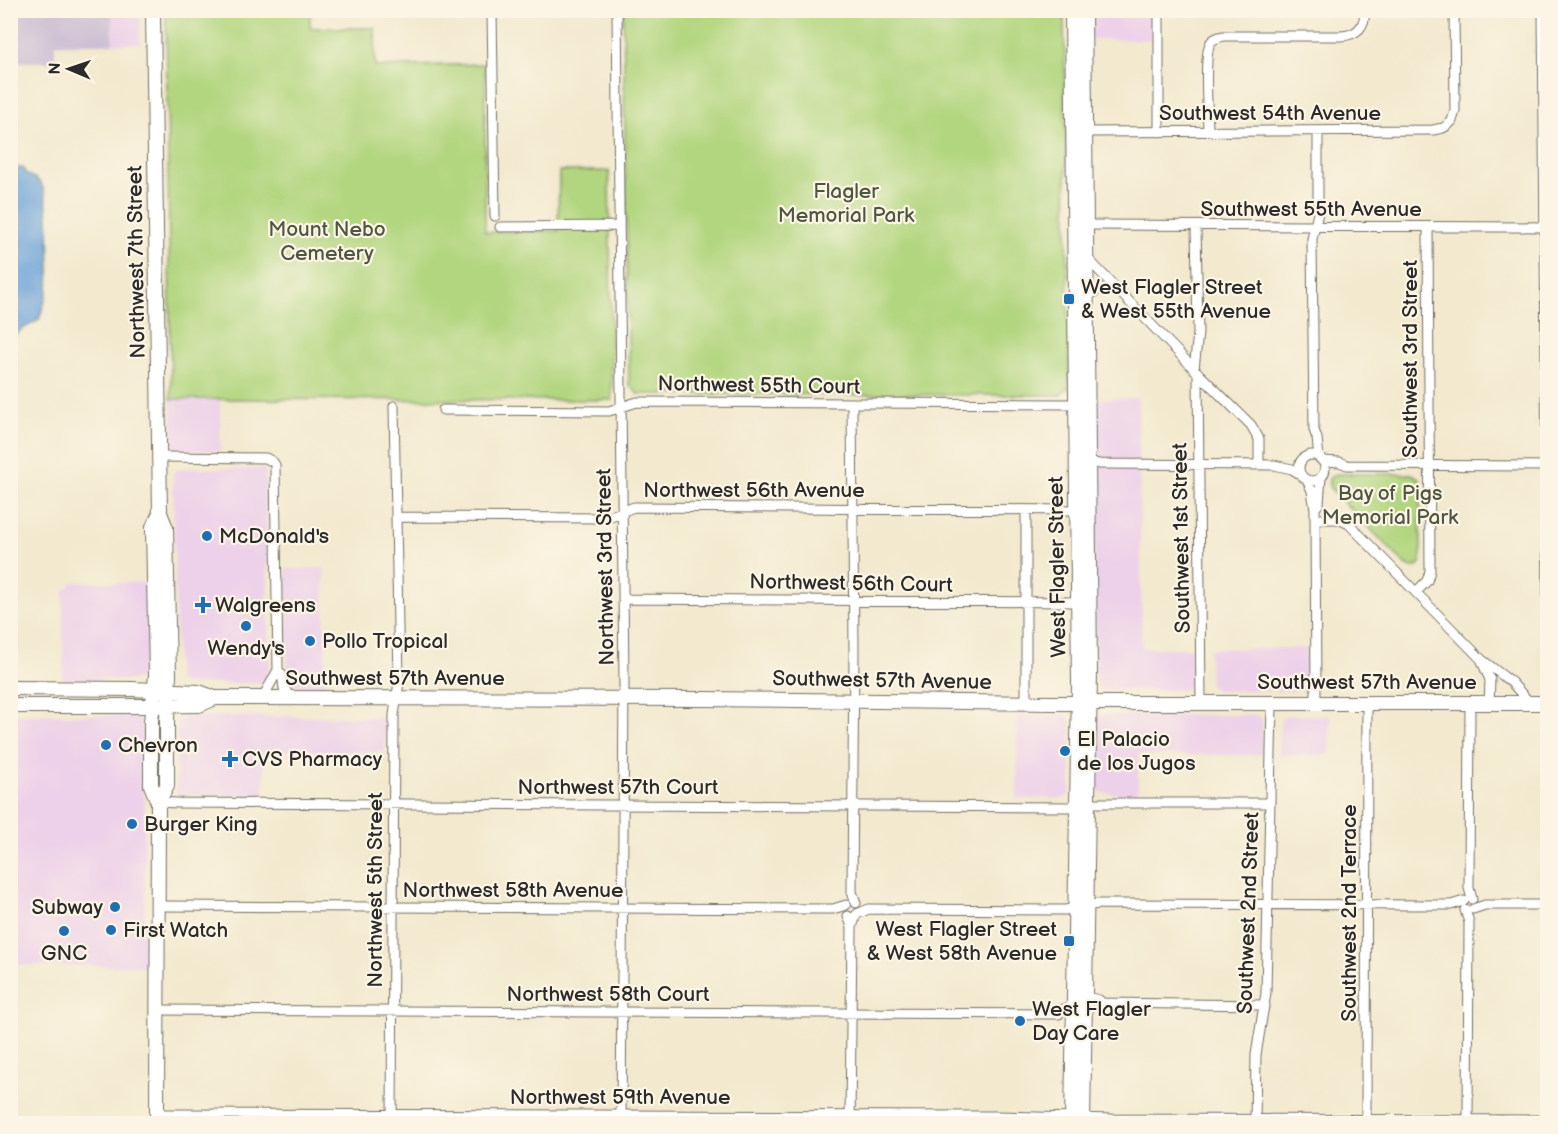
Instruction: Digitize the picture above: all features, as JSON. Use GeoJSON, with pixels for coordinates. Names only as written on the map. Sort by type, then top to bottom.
{"type":"FeatureCollection","features":[{"type":"Feature","properties":{"kind":"main road","name":"Northwest 7th Street"},"geometry":{"type":"LineString","coordinates":[[153,10],[160,513],[166,528],[168,691],[167,786],[158,802]]}},
{"type":"Feature","properties":{"kind":"main road","name":"West Flagler Street"},"geometry":{"type":"LineString","coordinates":[[1078,1121],[1082,1004],[1081,907],[1088,530],[1086,257],[1080,225],[1081,11]]}},
{"type":"Feature","properties":{"kind":"main road","name":"West Flagler Street"},"geometry":{"type":"LineString","coordinates":[[1079,84],[1084,132],[1080,225],[1074,241],[1078,602],[1084,702]]}},
{"type":"Feature","properties":{"kind":"main road"},"geometry":{"type":"LineString","coordinates":[[1074,241],[1086,257]]}},
{"type":"Feature","properties":{"kind":"main road"},"geometry":{"type":"LineString","coordinates":[[1077,442],[1088,461]]}},
{"type":"Feature","properties":{"kind":"main road"},"geometry":{"type":"LineString","coordinates":[[1077,510],[1088,530]]}},
{"type":"Feature","properties":{"kind":"main road","name":"Northwest 7th Street"},"geometry":{"type":"LineString","coordinates":[[157,1119],[158,802],[151,785],[156,666],[153,527],[160,513]]}},
{"type":"Feature","properties":{"kind":"main road"},"geometry":{"type":"LineString","coordinates":[[10,688],[199,692],[215,698]]}},
{"type":"Feature","properties":{"kind":"main road"},"geometry":{"type":"LineString","coordinates":[[10,706],[199,705],[215,698]]}},
{"type":"Feature","properties":{"kind":"main road","name":"Southwest 57th Avenue"},"geometry":{"type":"LineString","coordinates":[[215,698],[854,700],[1026,703],[1548,703]]}},
{"type":"Feature","properties":{"kind":"main road","name":"West Flagler Street"},"geometry":{"type":"LineString","coordinates":[[1078,1121],[1074,1022],[1082,1004]]}},
{"type":"Feature","properties":{"kind":"street"},"geometry":{"type":"LineString","coordinates":[[492,10],[495,216]]}},
{"type":"Feature","properties":{"kind":"street","name":"Northwest 3rd Street"},"geometry":{"type":"LineString","coordinates":[[617,10],[624,699],[621,1119]]}},
{"type":"Feature","properties":{"kind":"street"},"geometry":{"type":"LineString","coordinates":[[1159,10],[1159,132]]}},
{"type":"Feature","properties":{"kind":"street"},"geometry":{"type":"LineString","coordinates":[[1208,131],[1207,57],[1211,42],[1224,36],[1346,36],[1356,33],[1361,28],[1365,10]]}},
{"type":"Feature","properties":{"kind":"street","name":"Southwest 54th Avenue"},"geometry":{"type":"LineString","coordinates":[[1084,132],[1433,130],[1443,128],[1452,120],[1456,105],[1454,10]]}},
{"type":"Feature","properties":{"kind":"street"},"geometry":{"type":"LineString","coordinates":[[1543,10],[1548,609]]}},
{"type":"Feature","properties":{"kind":"street"},"geometry":{"type":"LineString","coordinates":[[1316,703],[1315,514],[1312,491],[1299,466],[1311,444],[1314,430],[1312,239],[1318,213],[1318,131]]}},
{"type":"Feature","properties":{"kind":"street","name":"Southwest 55th Avenue"},"geometry":{"type":"LineString","coordinates":[[1080,225],[1546,227]]}},
{"type":"Feature","properties":{"kind":"street"},"geometry":{"type":"LineString","coordinates":[[500,227],[619,226]]}},
{"type":"Feature","properties":{"kind":"street","name":"Southwest 1st Street"},"geometry":{"type":"LineString","coordinates":[[1196,226],[1201,703]]}},
{"type":"Feature","properties":{"kind":"street","name":"Southwest 3rd Street"},"geometry":{"type":"LineString","coordinates":[[1416,592],[1426,583],[1430,574],[1428,227]]}},
{"type":"Feature","properties":{"kind":"street"},"geometry":{"type":"LineString","coordinates":[[1086,257],[1255,430],[1259,439],[1259,465]]}},
{"type":"Feature","properties":{"kind":"street"},"geometry":{"type":"LineString","coordinates":[[1086,297],[1100,289],[1118,290]]}},
{"type":"Feature","properties":{"kind":"street","name":"Northwest 55th Court"},"geometry":{"type":"LineString","coordinates":[[443,410],[609,411],[637,402],[1076,404]]}},
{"type":"Feature","properties":{"kind":"street"},"geometry":{"type":"LineString","coordinates":[[850,1120],[854,700],[852,404]]}},
{"type":"Feature","properties":{"kind":"street","name":"Northwest 5th Street"},"geometry":{"type":"LineString","coordinates":[[392,1119],[394,715],[399,682],[394,406]]}},
{"type":"Feature","properties":{"kind":"street"},"geometry":{"type":"LineString","coordinates":[[1314,430],[1324,467],[1319,503],[1315,514]]}},
{"type":"Feature","properties":{"kind":"street"},"geometry":{"type":"LineString","coordinates":[[1274,465],[1279,462],[1314,456],[1347,465]]}},
{"type":"Feature","properties":{"kind":"street"},"geometry":{"type":"LineString","coordinates":[[159,457],[266,458],[273,462],[276,469],[278,670],[262,699]]}},
{"type":"Feature","properties":{"kind":"street"},"geometry":{"type":"LineString","coordinates":[[1088,461],[1099,464],[1274,465],[1292,469],[1304,477],[1316,480],[1331,469],[1347,465],[1547,466]]}},
{"type":"Feature","properties":{"kind":"street","name":"Northwest 56th Avenue"},"geometry":{"type":"LineString","coordinates":[[396,517],[606,518],[634,507],[1077,510]]}},
{"type":"Feature","properties":{"kind":"street"},"geometry":{"type":"LineString","coordinates":[[1026,510],[1026,703]]}},
{"type":"Feature","properties":{"kind":"street"},"geometry":{"type":"LineString","coordinates":[[1315,514],[1347,523],[1481,659],[1511,682],[1530,703]]}},
{"type":"Feature","properties":{"kind":"street","name":"Northwest 56th Court"},"geometry":{"type":"LineString","coordinates":[[623,599],[1078,602]]}},
{"type":"Feature","properties":{"kind":"street"},"geometry":{"type":"LineString","coordinates":[[1481,659],[1490,680],[1489,704]]}},
{"type":"Feature","properties":{"kind":"street"},"geometry":{"type":"LineString","coordinates":[[278,670],[282,675],[284,688],[291,699]]}},
{"type":"Feature","properties":{"kind":"street","name":"Southwest 2nd Street"},"geometry":{"type":"LineString","coordinates":[[1255,1121],[1256,1055],[1265,1005],[1272,703]]}},
{"type":"Feature","properties":{"kind":"street","name":"Southwest 2nd Terrace"},"geometry":{"type":"LineString","coordinates":[[1366,1121],[1367,703]]}},
{"type":"Feature","properties":{"kind":"street"},"geometry":{"type":"LineString","coordinates":[[1468,1122],[1470,704]]}},
{"type":"Feature","properties":{"kind":"street","name":"Northwest 57th Court"},"geometry":{"type":"LineString","coordinates":[[158,802],[853,806],[1270,803]]}},
{"type":"Feature","properties":{"kind":"street","name":"Northwest 58th Avenue"},"geometry":{"type":"LineString","coordinates":[[157,906],[1065,910],[1098,904],[1469,905],[1479,901],[1485,905],[1548,905]]}},
{"type":"Feature","properties":{"kind":"street","name":"Northwest 58th Court"},"geometry":{"type":"LineString","coordinates":[[1059,1014],[1061,1010],[1082,1004],[1098,1007],[1102,1003],[1265,1005]]}},
{"type":"Feature","properties":{"kind":"street","name":"Northwest 58th Court"},"geometry":{"type":"LineString","coordinates":[[157,1010],[1059,1014],[1060,1017],[1074,1022]]}},
{"type":"Feature","properties":{"kind":"street","name":"Northwest 59th Avenue"},"geometry":{"type":"LineString","coordinates":[[157,1119],[850,1120],[998,1116],[1078,1121],[1468,1122],[1548,1120]]}},
{"type":"Feature","properties":{"kind":"shaded area"},"geometry":{"type":"Polygon","coordinates":[[[11,10],[112,11],[113,44],[55,44],[55,62],[11,62],[11,10]]]}},
{"type":"Feature","properties":{"kind":"shaded area"},"geometry":{"type":"Polygon","coordinates":[[[112,11],[140,11],[140,44],[113,44],[112,11]]]}},
{"type":"Feature","properties":{"kind":"shaded area"},"geometry":{"type":"Polygon","coordinates":[[[1088,11],[1153,11],[1153,40],[1087,39],[1088,11]]]}},
{"type":"Feature","properties":{"kind":"shaded area"},"geometry":{"type":"Polygon","coordinates":[[[1138,398],[1142,648],[1191,648],[1192,682],[1185,690],[1103,690],[1096,682],[1092,399],[1138,398]]]}},
{"type":"Feature","properties":{"kind":"shaded area"},"geometry":{"type":"Polygon","coordinates":[[[171,399],[220,399],[221,451],[180,451],[174,448],[171,399]]]}},
{"type":"Feature","properties":{"kind":"shaded area"},"geometry":{"type":"Polygon","coordinates":[[[183,468],[265,469],[270,676],[265,683],[184,684],[177,678],[173,477],[174,472],[183,468]]]}},
{"type":"Feature","properties":{"kind":"shaded area"},"geometry":{"type":"Polygon","coordinates":[[[324,568],[326,687],[290,685],[287,675],[286,569],[324,568]]]}},
{"type":"Feature","properties":{"kind":"shaded area"},"geometry":{"type":"Polygon","coordinates":[[[72,582],[148,583],[149,666],[143,678],[134,680],[63,679],[63,591],[72,582]]]}},
{"type":"Feature","properties":{"kind":"shaded area"},"geometry":{"type":"Polygon","coordinates":[[[1307,648],[1307,683],[1304,691],[1214,690],[1210,685],[1209,649],[1307,648]]]}},
{"type":"Feature","properties":{"kind":"shaded area"},"geometry":{"type":"Polygon","coordinates":[[[11,714],[131,716],[143,726],[145,966],[11,965],[11,714]]]}},
{"type":"Feature","properties":{"kind":"shaded area"},"geometry":{"type":"Polygon","coordinates":[[[1017,714],[1068,716],[1071,722],[1071,790],[1068,796],[1017,799],[1017,714]]]}},
{"type":"Feature","properties":{"kind":"shaded area"},"geometry":{"type":"Polygon","coordinates":[[[1104,715],[1255,715],[1262,720],[1262,755],[1138,755],[1138,794],[1102,793],[1095,785],[1096,723],[1104,715]]]}},
{"type":"Feature","properties":{"kind":"shaded area"},"geometry":{"type":"Polygon","coordinates":[[[1288,715],[1330,716],[1330,755],[1279,755],[1280,724],[1283,717],[1288,715]]]}},
{"type":"Feature","properties":{"kind":"shaded area"},"geometry":{"type":"Polygon","coordinates":[[[190,716],[378,717],[385,724],[385,752],[264,751],[264,795],[179,795],[176,792],[177,727],[183,718],[190,716]]]}},
{"type":"Feature","properties":{"kind":"green space","name":"Mount Nebo Cemetery"},"geometry":{"type":"Polygon","coordinates":[[[166,11],[310,11],[310,28],[375,28],[375,67],[485,64],[485,232],[558,231],[559,171],[609,171],[612,400],[171,399],[166,11]]]}},
{"type":"Feature","properties":{"kind":"green space","name":"Flagler Memorial Park"},"geometry":{"type":"Polygon","coordinates":[[[623,11],[1064,11],[1069,387],[1060,395],[638,394],[629,384],[623,11]]]}},
{"type":"Feature","properties":{"kind":"green space","name":"Bay of Pigs Memorial Park"},"geometry":{"type":"Polygon","coordinates":[[[1337,474],[1412,474],[1420,479],[1421,560],[1417,566],[1406,565],[1330,488],[1329,479],[1337,474]]]}},
{"type":"Feature","properties":{"kind":"water"},"geometry":{"type":"Polygon","coordinates":[[[11,168],[23,168],[26,174],[41,184],[44,192],[48,218],[49,279],[39,320],[22,329],[11,340],[11,168]]]}},
{"type":"Feature","properties":{"kind":"place","name":"West Flagler Street & West 55th Avenue"},"geometry":{"type":"Point","coordinates":[1069,299]}},
{"type":"Feature","properties":{"kind":"place","name":"McDonald's"},"geometry":{"type":"Point","coordinates":[207,536]}},
{"type":"Feature","properties":{"kind":"place","name":"Walgreens"},"geometry":{"type":"Point","coordinates":[203,605]}},
{"type":"Feature","properties":{"kind":"place","name":"Wendy's"},"geometry":{"type":"Point","coordinates":[246,626]}},
{"type":"Feature","properties":{"kind":"place","name":"Pollo Tropical"},"geometry":{"type":"Point","coordinates":[310,641]}},
{"type":"Feature","properties":{"kind":"place","name":"Chevron"},"geometry":{"type":"Point","coordinates":[106,745]}},
{"type":"Feature","properties":{"kind":"place","name":"El Palacio de los Jugos"},"geometry":{"type":"Point","coordinates":[1065,751]}},
{"type":"Feature","properties":{"kind":"place","name":"CVS Pharmacy"},"geometry":{"type":"Point","coordinates":[230,759]}},
{"type":"Feature","properties":{"kind":"place","name":"Burger King"},"geometry":{"type":"Point","coordinates":[132,824]}},
{"type":"Feature","properties":{"kind":"place","name":"Subway"},"geometry":{"type":"Point","coordinates":[115,907]}},
{"type":"Feature","properties":{"kind":"place","name":"First Watch"},"geometry":{"type":"Point","coordinates":[111,930]}},
{"type":"Feature","properties":{"kind":"place","name":"GNC"},"geometry":{"type":"Point","coordinates":[64,931]}},
{"type":"Feature","properties":{"kind":"place","name":"West Flagler Street & West 58th Avenue"},"geometry":{"type":"Point","coordinates":[1069,941]}},
{"type":"Feature","properties":{"kind":"place","name":"West Flagler Day Care"},"geometry":{"type":"Point","coordinates":[1020,1021]}}]}
